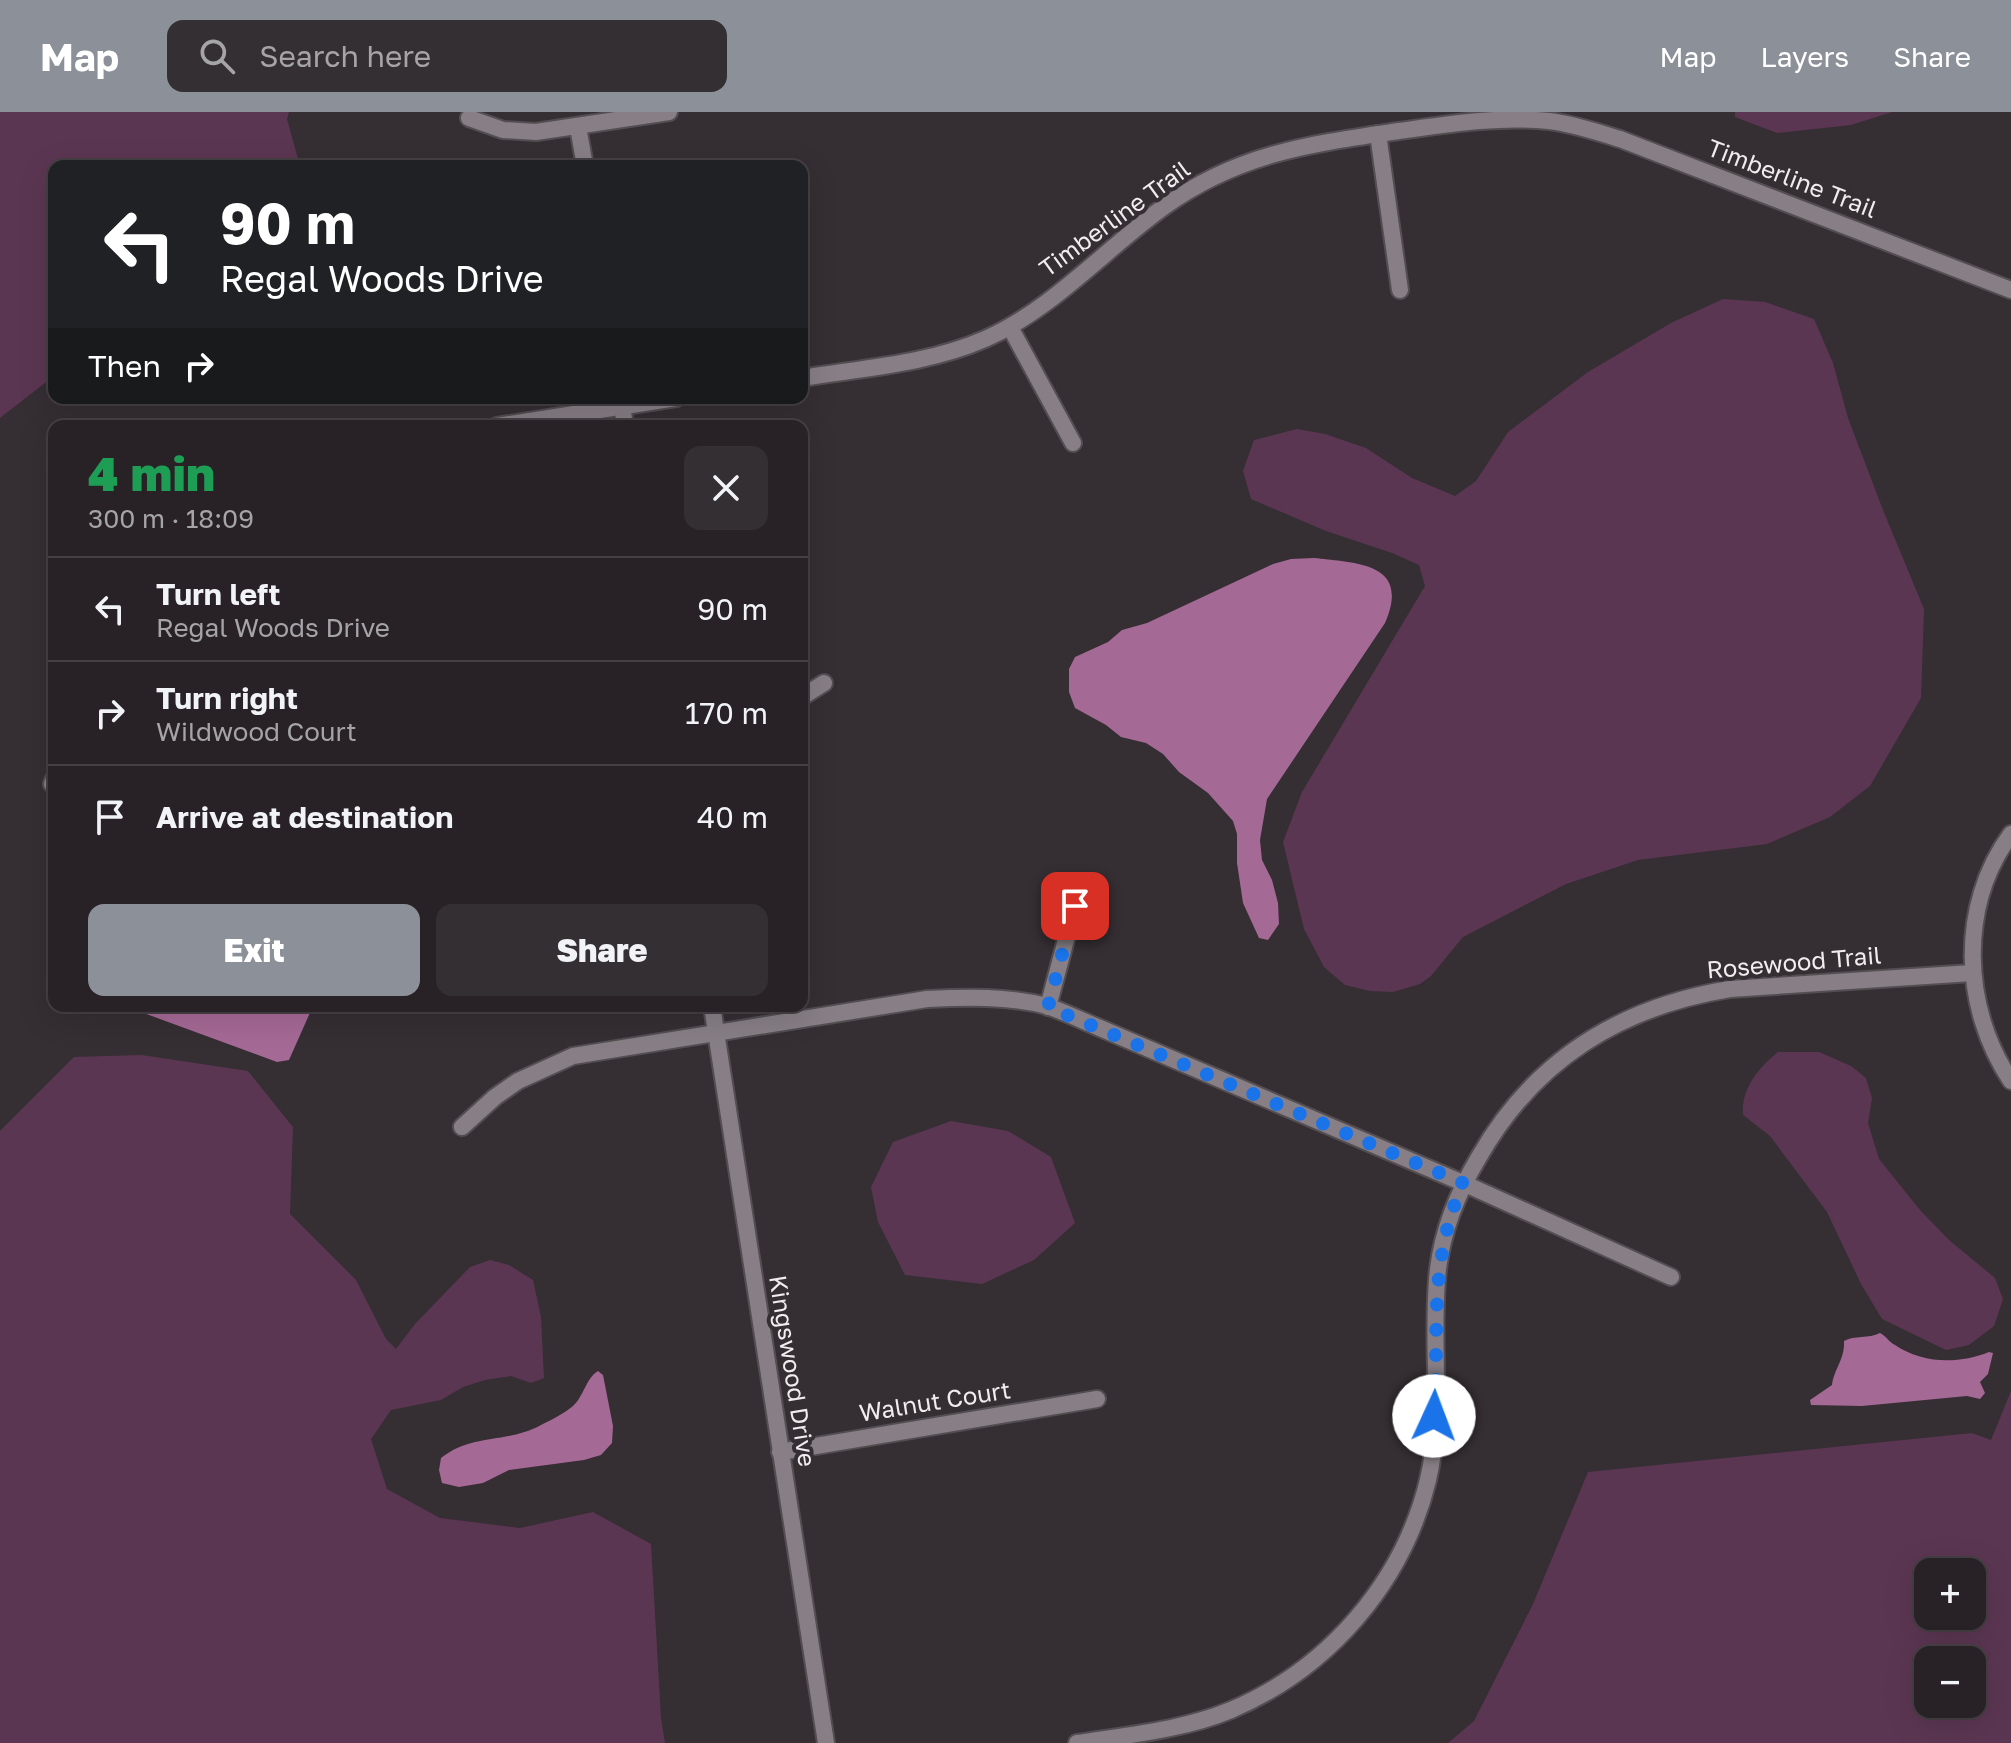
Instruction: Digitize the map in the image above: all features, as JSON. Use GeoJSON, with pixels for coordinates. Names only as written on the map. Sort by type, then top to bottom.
{"type":"FeatureCollection","features":[{"type":"Feature","properties":{"kind":"street"},"geometry":{"type":"LineString","coordinates":[[469,118],[503,130],[536,132],[669,112]]}},
{"type":"Feature","properties":{"kind":"street","name":"Timberline Trail"},"geometry":{"type":"LineString","coordinates":[[808,377],[922,359],[954,351],[1010,327],[1164,207],[1231,168],[1274,153],[1378,134],[1490,119],[1551,121],[1582,127],[1723,178],[2011,290]]}},
{"type":"Feature","properties":{"kind":"street"},"geometry":{"type":"LineString","coordinates":[[578,127],[584,160]]}},
{"type":"Feature","properties":{"kind":"street"},"geometry":{"type":"LineString","coordinates":[[1378,134],[1400,290]]}},
{"type":"Feature","properties":{"kind":"street"},"geometry":{"type":"LineString","coordinates":[[1010,327],[1073,443]]}},
{"type":"Feature","properties":{"kind":"street"},"geometry":{"type":"LineString","coordinates":[[528,420],[611,404]]}},
{"type":"Feature","properties":{"kind":"street"},"geometry":{"type":"LineString","coordinates":[[808,693],[824,683]]}},
{"type":"Feature","properties":{"kind":"street"},"geometry":{"type":"LineString","coordinates":[[2011,834],[1990,871],[1977,915],[1972,973],[1987,1034],[2011,1081]]}},
{"type":"Feature","properties":{"kind":"street"},"geometry":{"type":"LineString","coordinates":[[1048,1007],[1075,906]]}},
{"type":"Feature","properties":{"kind":"street","name":"Rosewood Trail"},"geometry":{"type":"LineString","coordinates":[[1077,1743],[1181,1725],[1230,1711],[1284,1683],[1338,1641],[1374,1599],[1396,1561],[1428,1480],[1436,1395],[1435,1315],[1439,1267],[1450,1215],[1463,1183],[1497,1125],[1540,1075],[1579,1046],[1638,1014],[1695,995],[1730,989],[1972,973]]}},
{"type":"Feature","properties":{"kind":"street"},"geometry":{"type":"LineString","coordinates":[[462,1127],[518,1081],[559,1061],[615,1047],[716,1031],[927,999],[970,997],[1048,1007],[1463,1183],[1671,1277]]}},
{"type":"Feature","properties":{"kind":"street","name":"Kingswood Drive"},"geometry":{"type":"LineString","coordinates":[[713,1012],[826,1743]]}},
{"type":"Feature","properties":{"kind":"street","name":"Walnut Court"},"geometry":{"type":"LineString","coordinates":[[780,1452],[1097,1399]]}},
{"type":"Feature","properties":{"kind":"shaded area"},"geometry":{"type":"Polygon","coordinates":[[[0,112],[289,112],[287,119],[298,160],[48,160],[48,381],[0,418],[0,112]]]}},
{"type":"Feature","properties":{"kind":"shaded area"},"geometry":{"type":"Polygon","coordinates":[[[1735,112],[1892,112],[1851,125],[1777,133],[1735,117],[1735,112]]]}},
{"type":"Feature","properties":{"kind":"shaded area"},"geometry":{"type":"Polygon","coordinates":[[[1723,299],[1765,302],[1814,319],[1833,363],[1848,418],[1924,609],[1921,698],[1870,786],[1830,817],[1767,844],[1638,860],[1566,884],[1463,937],[1431,976],[1420,984],[1393,992],[1345,985],[1324,967],[1304,929],[1283,842],[1302,792],[1425,586],[1419,565],[1251,499],[1243,471],[1254,440],[1297,429],[1325,434],[1366,448],[1412,478],[1455,496],[1476,481],[1508,432],[1588,372],[1671,323],[1723,299]]]}},
{"type":"Feature","properties":{"kind":"shaded area"},"geometry":{"type":"Polygon","coordinates":[[[1314,558],[1363,565],[1376,570],[1386,577],[1391,588],[1391,603],[1385,623],[1267,799],[1260,840],[1262,860],[1278,903],[1279,924],[1268,940],[1259,938],[1243,903],[1233,821],[1208,793],[1179,772],[1163,754],[1146,743],[1121,737],[1075,708],[1069,692],[1069,669],[1075,657],[1108,642],[1122,630],[1147,623],[1273,564],[1314,558]]]}},
{"type":"Feature","properties":{"kind":"shaded area"},"geometry":{"type":"Polygon","coordinates":[[[141,1012],[310,1012],[289,1060],[277,1062],[141,1012]]]}},
{"type":"Feature","properties":{"kind":"shaded area"},"geometry":{"type":"Polygon","coordinates":[[[1778,1052],[1819,1052],[1851,1066],[1866,1078],[1872,1098],[1868,1123],[1879,1159],[1949,1240],[1995,1278],[2003,1299],[1994,1326],[1969,1345],[1946,1350],[1882,1319],[1861,1284],[1827,1212],[1770,1136],[1743,1115],[1745,1096],[1752,1080],[1778,1052]]]}},
{"type":"Feature","properties":{"kind":"shaded area"},"geometry":{"type":"Polygon","coordinates":[[[142,1055],[248,1071],[293,1127],[290,1214],[356,1280],[386,1339],[396,1349],[415,1324],[470,1267],[490,1260],[509,1265],[533,1280],[541,1317],[544,1378],[531,1383],[511,1376],[485,1380],[463,1387],[441,1400],[391,1410],[371,1439],[387,1489],[440,1518],[520,1528],[593,1512],[651,1544],[665,1743],[0,1743],[0,1131],[74,1057],[142,1055]]]}},
{"type":"Feature","properties":{"kind":"shaded area"},"geometry":{"type":"Polygon","coordinates":[[[951,1121],[1008,1131],[1051,1157],[1075,1223],[1034,1260],[982,1284],[905,1275],[878,1222],[871,1187],[893,1142],[951,1121]]]}},
{"type":"Feature","properties":{"kind":"shaded area"},"geometry":{"type":"Polygon","coordinates":[[[1880,1333],[1906,1351],[1929,1359],[1966,1359],[1993,1353],[1988,1374],[1980,1382],[1985,1393],[1980,1399],[1967,1396],[1862,1406],[1811,1405],[1810,1400],[1832,1385],[1844,1341],[1880,1333]]]}},
{"type":"Feature","properties":{"kind":"shaded area"},"geometry":{"type":"Polygon","coordinates":[[[598,1371],[603,1375],[613,1426],[612,1443],[601,1455],[509,1470],[483,1483],[459,1487],[442,1483],[439,1470],[441,1458],[465,1445],[528,1431],[558,1416],[577,1402],[598,1371]]]}},
{"type":"Feature","properties":{"kind":"shaded area"},"geometry":{"type":"Polygon","coordinates":[[[2011,1391],[2011,1743],[1448,1743],[1474,1721],[1533,1604],[1588,1472],[1972,1433],[1991,1440],[2011,1391]]]}},
{"type":"Feature","properties":{"kind":"route"},"geometry":{"type":"LineString","coordinates":[[1075,906],[1048,1007],[1463,1183],[1450,1215],[1439,1267],[1434,1416]]}}]}
